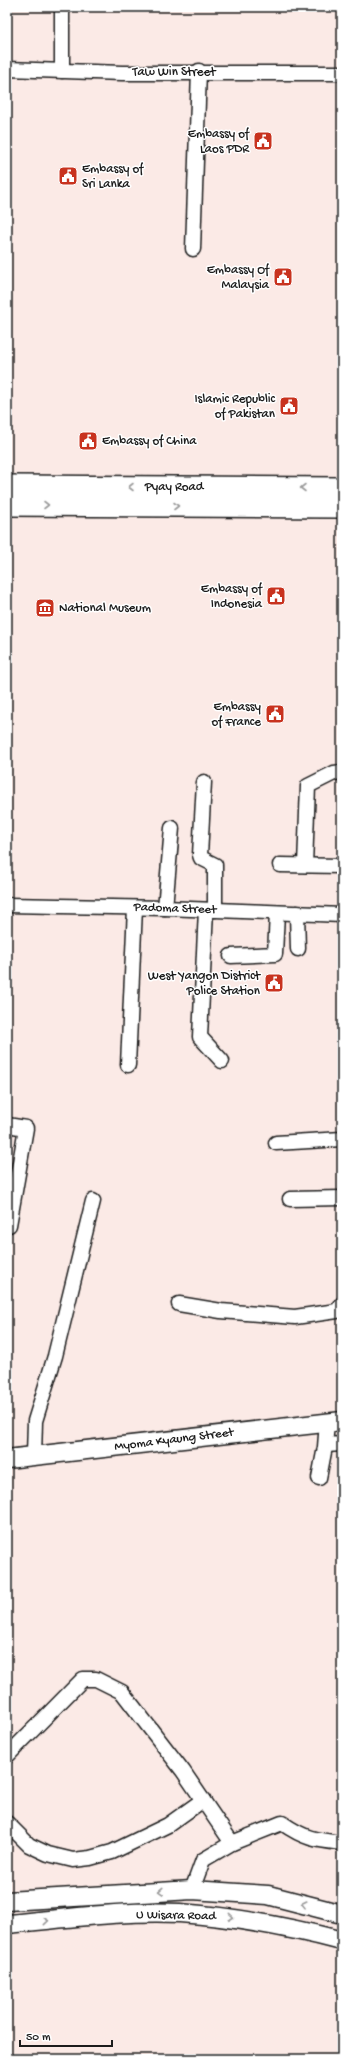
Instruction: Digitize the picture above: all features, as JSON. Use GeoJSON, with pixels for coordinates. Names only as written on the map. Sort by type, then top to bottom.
{"type":"FeatureCollection","features":[{"type":"Feature","properties":{"kind":"highway","name":"Pyay Road"},"geometry":{"type":"LineString","coordinates":[[7,486],[342,488]]}},
{"type":"Feature","properties":{"kind":"highway","name":"Pyay Road"},"geometry":{"type":"LineString","coordinates":[[7,505],[342,507]]}},
{"type":"Feature","properties":{"kind":"main road","name":"Myoma Kyaung Street"},"geometry":{"type":"LineString","coordinates":[[7,1460],[338,1421]]}},
{"type":"Feature","properties":{"kind":"main road","name":"U Wisara Road"},"geometry":{"type":"LineString","coordinates":[[7,1901],[196,1890],[268,1895],[342,1914]]}},
{"type":"Feature","properties":{"kind":"main road"},"geometry":{"type":"LineString","coordinates":[[196,1890],[198,1915]]}},
{"type":"Feature","properties":{"kind":"main road","name":"U Wisara Road"},"geometry":{"type":"LineString","coordinates":[[7,1924],[122,1915],[179,1913],[236,1918],[294,1928],[342,1941]]}},
{"type":"Feature","properties":{"kind":"street"},"geometry":{"type":"LineString","coordinates":[[62,7],[62,71]]}},
{"type":"Feature","properties":{"kind":"street","name":"Taw Win Street"},"geometry":{"type":"LineString","coordinates":[[7,69],[62,71],[342,73]]}},
{"type":"Feature","properties":{"kind":"street"},"geometry":{"type":"LineString","coordinates":[[193,249],[199,72]]}},
{"type":"Feature","properties":{"kind":"street"},"geometry":{"type":"LineString","coordinates":[[305,865],[308,786],[334,773],[342,772]]}},
{"type":"Feature","properties":{"kind":"street"},"geometry":{"type":"LineString","coordinates":[[204,782],[200,855],[201,858],[215,865],[200,1037],[222,1060]]}},
{"type":"Feature","properties":{"kind":"street"},"geometry":{"type":"LineString","coordinates":[[165,908],[172,828]]}},
{"type":"Feature","properties":{"kind":"street"},"geometry":{"type":"LineString","coordinates":[[280,865],[342,866]]}},
{"type":"Feature","properties":{"kind":"street","name":"Padoma Street"},"geometry":{"type":"LineString","coordinates":[[7,905],[165,908],[342,915]]}},
{"type":"Feature","properties":{"kind":"street"},"geometry":{"type":"LineString","coordinates":[[128,1065],[135,908]]}},
{"type":"Feature","properties":{"kind":"street"},"geometry":{"type":"LineString","coordinates":[[231,956],[275,954],[277,912]]}},
{"type":"Feature","properties":{"kind":"street"},"geometry":{"type":"LineString","coordinates":[[297,913],[298,949]]}},
{"type":"Feature","properties":{"kind":"street"},"geometry":{"type":"LineString","coordinates":[[7,1125],[26,1128],[9,1225],[7,1225]]}},
{"type":"Feature","properties":{"kind":"street"},"geometry":{"type":"LineString","coordinates":[[276,1143],[342,1139]]}},
{"type":"Feature","properties":{"kind":"street"},"geometry":{"type":"LineString","coordinates":[[290,1199],[342,1198]]}},
{"type":"Feature","properties":{"kind":"street"},"geometry":{"type":"LineString","coordinates":[[34,1456],[35,1421],[55,1356],[93,1201]]}},
{"type":"Feature","properties":{"kind":"street"},"geometry":{"type":"LineString","coordinates":[[179,1304],[221,1311],[295,1317],[337,1311],[342,1304]]}},
{"type":"Feature","properties":{"kind":"street"},"geometry":{"type":"LineString","coordinates":[[319,1478],[326,1444],[338,1421]]}},
{"type":"Feature","properties":{"kind":"street"},"geometry":{"type":"LineString","coordinates":[[326,1444],[342,1444]]}},
{"type":"Feature","properties":{"kind":"street"},"geometry":{"type":"LineString","coordinates":[[7,1756],[83,1679],[96,1679],[122,1692],[204,1800],[232,1843]]}},
{"type":"Feature","properties":{"kind":"street"},"geometry":{"type":"LineString","coordinates":[[7,1823],[29,1845],[48,1854],[73,1860],[90,1858],[112,1852],[168,1824],[204,1800]]}},
{"type":"Feature","properties":{"kind":"street"},"geometry":{"type":"LineString","coordinates":[[196,1890],[204,1860],[232,1843],[282,1823],[310,1839],[342,1843]]}},
{"type":"Feature","properties":{"kind":"place","name":"Embassy of Laos PDR"},"geometry":{"type":"Point","coordinates":[263,141]}},
{"type":"Feature","properties":{"kind":"place","name":"Embassy of Sri Lanka"},"geometry":{"type":"Point","coordinates":[68,176]}},
{"type":"Feature","properties":{"kind":"place","name":"Embassy Of Malaysia"},"geometry":{"type":"Point","coordinates":[283,277]}},
{"type":"Feature","properties":{"kind":"place","name":"Islamic Republic of Pakistan"},"geometry":{"type":"Point","coordinates":[289,406]}},
{"type":"Feature","properties":{"kind":"place","name":"Embassy of China"},"geometry":{"type":"Point","coordinates":[88,441]}},
{"type":"Feature","properties":{"kind":"place","name":"Embassy of Indonesia"},"geometry":{"type":"Point","coordinates":[276,596]}},
{"type":"Feature","properties":{"kind":"place","name":"National Museum"},"geometry":{"type":"Point","coordinates":[45,608]}},
{"type":"Feature","properties":{"kind":"place","name":"Embassy of France"},"geometry":{"type":"Point","coordinates":[275,714]}},
{"type":"Feature","properties":{"kind":"place","name":"West Yangon District Police Station"},"geometry":{"type":"Point","coordinates":[274,983]}}]}
